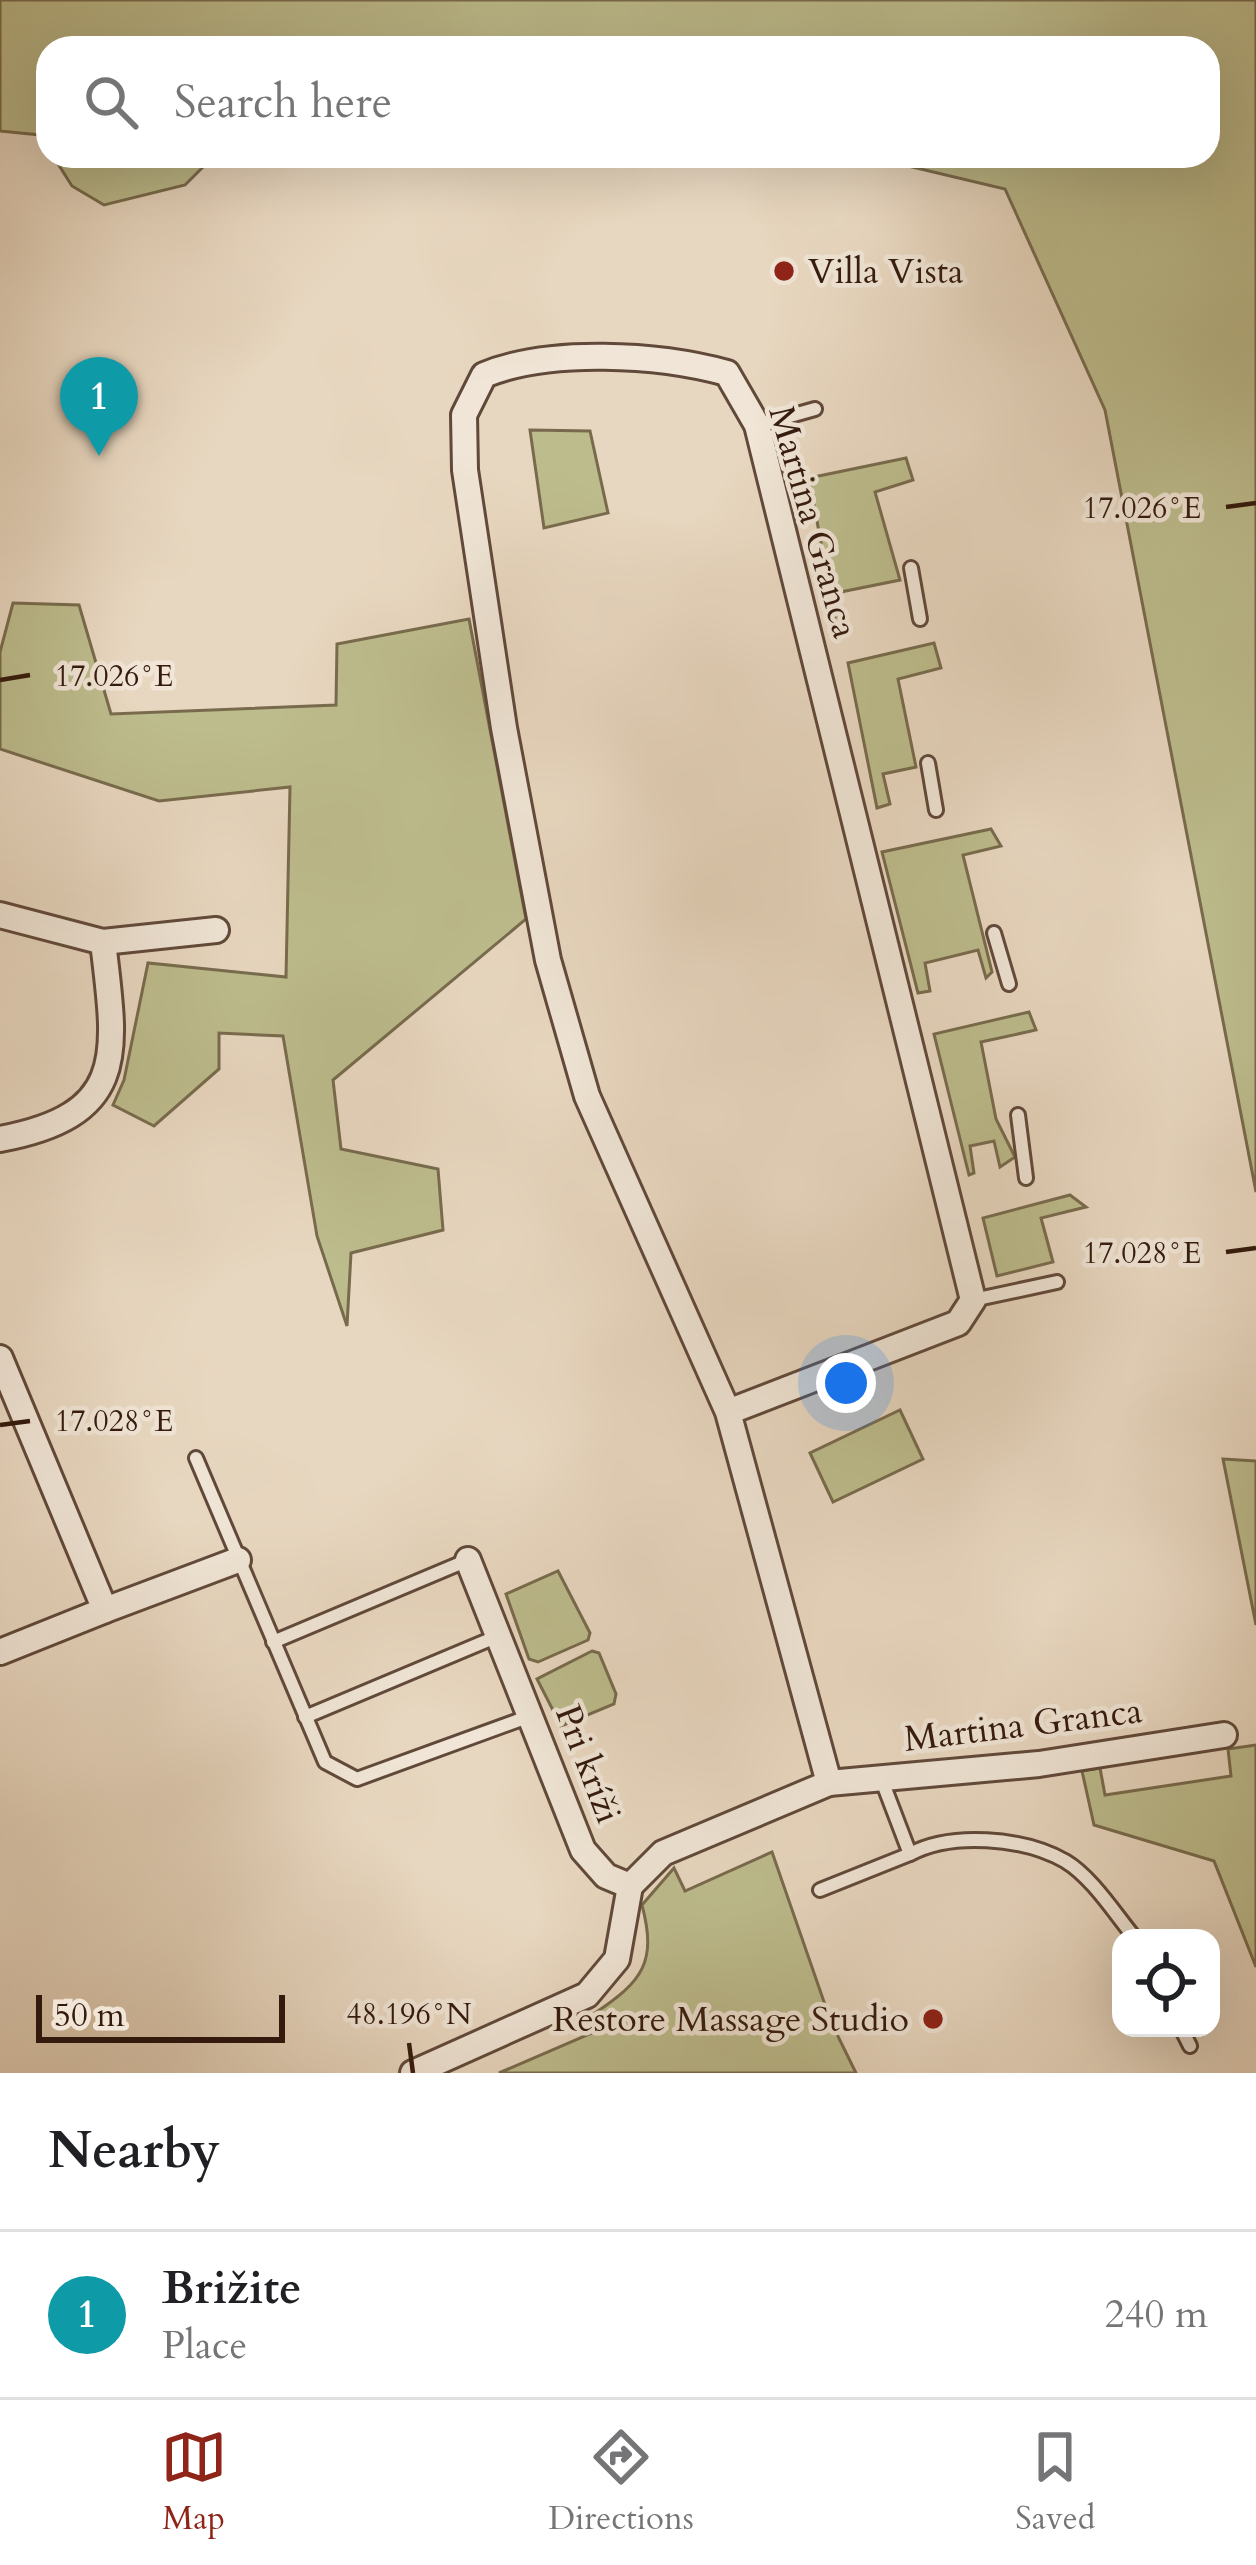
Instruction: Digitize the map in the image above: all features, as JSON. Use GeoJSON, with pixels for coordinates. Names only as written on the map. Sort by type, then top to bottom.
{"type":"FeatureCollection","features":[{"type":"Feature","properties":{"kind":"street","name":"Martina Granca"},"geometry":{"type":"LineString","coordinates":[[829,1783],[728,1412],[587,1096],[548,960],[500,706],[465,470],[464,416],[484,375],[524,359],[686,362],[727,373],[757,425],[974,1300]]}},
{"type":"Feature","properties":{"kind":"street"},"geometry":{"type":"LineString","coordinates":[[0,915],[103,942],[216,930]]}},
{"type":"Feature","properties":{"kind":"street"},"geometry":{"type":"LineString","coordinates":[[0,1138],[45,1130],[91,1105],[115,1042],[103,942]]}},
{"type":"Feature","properties":{"kind":"street"},"geometry":{"type":"LineString","coordinates":[[728,1412],[958,1323],[974,1300]]}},
{"type":"Feature","properties":{"kind":"street"},"geometry":{"type":"LineString","coordinates":[[0,1358],[105,1610]]}},
{"type":"Feature","properties":{"kind":"street"},"geometry":{"type":"LineString","coordinates":[[0,1652],[238,1560]]}},
{"type":"Feature","properties":{"kind":"street","name":"Pri kríži"},"geometry":{"type":"LineString","coordinates":[[468,1560],[583,1850],[606,1876],[630,1886]]}},
{"type":"Feature","properties":{"kind":"street","name":"Martina Granca"},"geometry":{"type":"LineString","coordinates":[[630,1886],[663,1853],[829,1783],[1039,1764],[1224,1735]]}},
{"type":"Feature","properties":{"kind":"street"},"geometry":{"type":"LineString","coordinates":[[413,2073],[587,1995],[617,1959],[630,1886]]}},
{"type":"Feature","properties":{"kind":"lane"},"geometry":{"type":"LineString","coordinates":[[757,425],[815,409]]}},
{"type":"Feature","properties":{"kind":"lane"},"geometry":{"type":"LineString","coordinates":[[911,568],[920,619]]}},
{"type":"Feature","properties":{"kind":"lane"},"geometry":{"type":"LineString","coordinates":[[928,763],[936,810]]}},
{"type":"Feature","properties":{"kind":"lane"},"geometry":{"type":"LineString","coordinates":[[994,933],[1009,984]]}},
{"type":"Feature","properties":{"kind":"lane"},"geometry":{"type":"LineString","coordinates":[[1018,1115],[1026,1178]]}},
{"type":"Feature","properties":{"kind":"lane"},"geometry":{"type":"LineString","coordinates":[[974,1300],[1057,1282]]}},
{"type":"Feature","properties":{"kind":"lane"},"geometry":{"type":"LineString","coordinates":[[196,1457],[325,1762],[357,1779],[530,1716]]}},
{"type":"Feature","properties":{"kind":"lane"},"geometry":{"type":"LineString","coordinates":[[273,1642],[468,1560]]}},
{"type":"Feature","properties":{"kind":"lane"},"geometry":{"type":"LineString","coordinates":[[305,1717],[499,1636]]}},
{"type":"Feature","properties":{"kind":"lane"},"geometry":{"type":"LineString","coordinates":[[881,1777],[910,1854]]}},
{"type":"Feature","properties":{"kind":"lane"},"geometry":{"type":"LineString","coordinates":[[820,1890],[940,1839],[1023,1846],[1067,1862],[1127,1929]]}},
{"type":"Feature","properties":{"kind":"lane"},"geometry":{"type":"LineString","coordinates":[[1186,2037],[1190,2046]]}},
{"type":"Feature","properties":{"kind":"shaded area"},"geometry":{"type":"Polygon","coordinates":[[[0,0],[1256,0],[1256,1192],[1105,410],[1005,189],[917,168],[1220,168],[1220,36],[36,36],[36,135],[0,131],[0,0]]]}},
{"type":"Feature","properties":{"kind":"shaded area"},"geometry":{"type":"Polygon","coordinates":[[[61,168],[202,168],[185,185],[104,205],[72,186],[61,168]]]}},
{"type":"Feature","properties":{"kind":"shaded area"},"geometry":{"type":"Polygon","coordinates":[[[530,430],[590,431],[608,513],[544,528],[530,430]]]}},
{"type":"Feature","properties":{"kind":"shaded area"},"geometry":{"type":"Polygon","coordinates":[[[906,458],[913,480],[875,492],[900,580],[836,593],[842,620],[836,624],[809,478],[906,458]]]}},
{"type":"Feature","properties":{"kind":"shaded area"},"geometry":{"type":"Polygon","coordinates":[[[13,603],[79,605],[111,714],[336,705],[337,644],[469,619],[526,919],[333,1080],[341,1149],[438,1169],[443,1230],[351,1253],[347,1326],[317,1236],[283,1036],[219,1033],[219,1069],[154,1126],[113,1105],[124,1080],[148,963],[286,977],[290,787],[159,801],[0,749],[0,652],[13,603]]]}},
{"type":"Feature","properties":{"kind":"shaded area"},"geometry":{"type":"Polygon","coordinates":[[[934,643],[941,668],[898,679],[916,767],[883,774],[890,804],[877,808],[848,663],[934,643]]]}},
{"type":"Feature","properties":{"kind":"shaded area"},"geometry":{"type":"Polygon","coordinates":[[[991,829],[1001,846],[963,855],[992,972],[986,978],[978,950],[925,963],[930,991],[918,993],[882,852],[991,829]]]}},
{"type":"Feature","properties":{"kind":"shaded area"},"geometry":{"type":"Polygon","coordinates":[[[1029,1012],[1036,1030],[981,1042],[996,1119],[1015,1157],[1000,1167],[994,1141],[970,1146],[974,1173],[969,1175],[934,1034],[1029,1012]]]}},
{"type":"Feature","properties":{"kind":"shaded area"},"geometry":{"type":"Polygon","coordinates":[[[1070,1195],[1086,1207],[1041,1218],[1053,1262],[997,1276],[983,1218],[1070,1195]]]}},
{"type":"Feature","properties":{"kind":"shaded area"},"geometry":{"type":"Polygon","coordinates":[[[900,1410],[923,1459],[833,1502],[810,1453],[900,1410]]]}},
{"type":"Feature","properties":{"kind":"shaded area"},"geometry":{"type":"Polygon","coordinates":[[[1223,1459],[1256,1461],[1256,1625],[1223,1459]]]}},
{"type":"Feature","properties":{"kind":"shaded area"},"geometry":{"type":"Polygon","coordinates":[[[558,1571],[590,1633],[588,1640],[538,1662],[529,1659],[506,1594],[558,1571]]]}},
{"type":"Feature","properties":{"kind":"shaded area"},"geometry":{"type":"Polygon","coordinates":[[[592,1651],[599,1653],[616,1694],[614,1704],[561,1726],[537,1679],[592,1651]]]}},
{"type":"Feature","properties":{"kind":"shaded area"},"geometry":{"type":"Polygon","coordinates":[[[1256,1745],[1256,1967],[1214,1861],[1094,1825],[1082,1771],[1100,1768],[1105,1795],[1231,1776],[1228,1749],[1256,1745]]]}},
{"type":"Feature","properties":{"kind":"shaded area"},"geometry":{"type":"Polygon","coordinates":[[[772,1852],[831,2022],[856,2073],[499,2073],[601,2029],[595,2013],[635,1980],[646,1956],[642,1905],[674,1868],[685,1891],[772,1852]]]}},
{"type":"Feature","properties":{"kind":"place","name":"Villa Vista"},"geometry":{"type":"Point","coordinates":[784,271]}},
{"type":"Feature","properties":{"kind":"place","name":"Brižite"},"geometry":{"type":"Point","coordinates":[99,456]}},
{"type":"Feature","properties":{"kind":"place","name":"Restore Massage Studio"},"geometry":{"type":"Point","coordinates":[933,2019]}}]}
